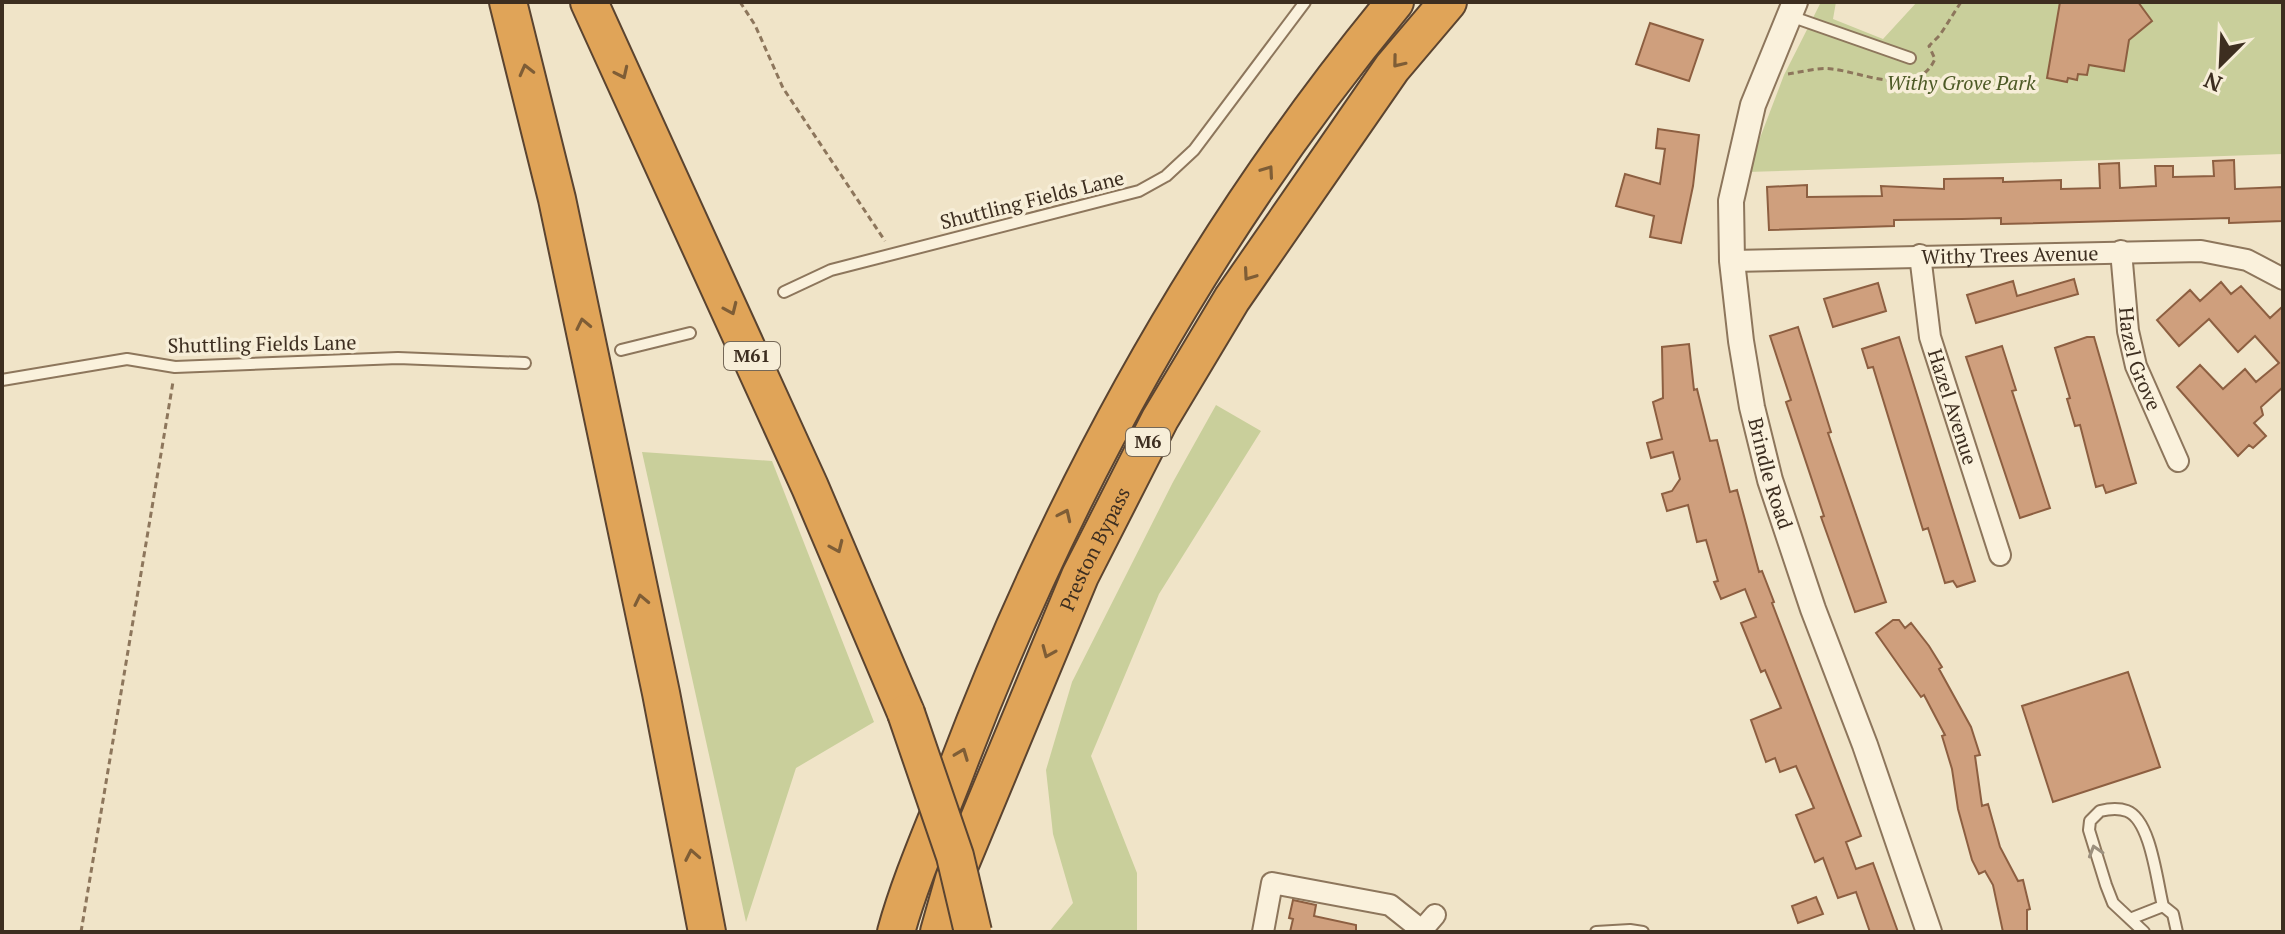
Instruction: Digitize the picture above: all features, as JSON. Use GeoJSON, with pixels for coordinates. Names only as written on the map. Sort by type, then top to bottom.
{"type":"FeatureCollection","features":[{"type":"Feature","properties":{"kind":"highway"},"geometry":{"type":"LineString","coordinates":[[508,2],[557,199],[661,693],[707,932]]}},
{"type":"Feature","properties":{"kind":"highway","name":"M61"},"geometry":{"type":"LineString","coordinates":[[589,2],[822,513],[906,713],[955,856],[973,932]]}},
{"type":"Feature","properties":{"kind":"highway","name":"Preston Bypass"},"geometry":{"type":"LineString","coordinates":[[896,932],[1006,643],[1105,436],[1178,309],[1247,201],[1338,73],[1395,2]]}},
{"type":"Feature","properties":{"kind":"highway","name":"Preston Bypass"},"geometry":{"type":"LineString","coordinates":[[939,932],[954,879],[1080,576],[1160,419],[1232,299],[1392,68],[1448,2]]}},
{"type":"Feature","properties":{"kind":"street","name":"Brindle Road"},"geometry":{"type":"LineString","coordinates":[[1793,9],[1753,105],[1731,201],[1732,261],[1752,407],[1770,480],[1813,609],[1865,745],[1929,932]]}},
{"type":"Feature","properties":{"kind":"street","name":"Hazel Grove"},"geometry":{"type":"LineString","coordinates":[[2121,251],[2128,331],[2136,366],[2178,461]]}},
{"type":"Feature","properties":{"kind":"street","name":"Withy Trees Avenue"},"geometry":{"type":"LineString","coordinates":[[1732,261],[2201,251],[2247,260],[2283,279]]}},
{"type":"Feature","properties":{"kind":"street","name":"Hazel Avenue"},"geometry":{"type":"LineString","coordinates":[[1920,255],[1930,337],[2000,555]]}},
{"type":"Feature","properties":{"kind":"street"},"geometry":{"type":"LineString","coordinates":[[1263,932],[1272,883],[1390,905],[1427,926]]}},
{"type":"Feature","properties":{"kind":"lane","name":"Shuttling Fields Lane"},"geometry":{"type":"LineString","coordinates":[[784,292],[831,270],[1139,191],[1166,176],[1194,150],[1305,2]]}},
{"type":"Feature","properties":{"kind":"lane"},"geometry":{"type":"LineString","coordinates":[[1793,9],[1910,58]]}},
{"type":"Feature","properties":{"kind":"lane"},"geometry":{"type":"LineString","coordinates":[[621,350],[690,333]]}},
{"type":"Feature","properties":{"kind":"lane","name":"Shuttling Fields Lane"},"geometry":{"type":"LineString","coordinates":[[2,380],[127,359],[175,367],[398,358],[525,363]]}},
{"type":"Feature","properties":{"kind":"lane"},"geometry":{"type":"LineString","coordinates":[[2144,932],[2113,903],[2089,830],[2090,821],[2100,811],[2127,811],[2143,826],[2163,906],[2173,914],[2177,932]]}},
{"type":"Feature","properties":{"kind":"lane"},"geometry":{"type":"LineString","coordinates":[[2130,919],[2163,906]]}},
{"type":"Feature","properties":{"kind":"lane"},"geometry":{"type":"LineString","coordinates":[[1596,932],[1643,932]]}},
{"type":"Feature","properties":{"kind":"path"},"geometry":{"type":"LineString","coordinates":[[740,2],[755,25],[783,88],[886,242],[898,251]]}},
{"type":"Feature","properties":{"kind":"path"},"geometry":{"type":"LineString","coordinates":[[1765,77],[1829,68],[1913,81],[1928,73],[1935,59],[1929,46],[1940,35],[1961,2]]}},
{"type":"Feature","properties":{"kind":"path"},"geometry":{"type":"LineString","coordinates":[[81,932],[175,367]]}},
{"type":"Feature","properties":{"kind":"green space","name":"Withy Grove Park"},"geometry":{"type":"Polygon","coordinates":[[[1821,2],[1836,2],[1833,19],[1883,39],[1917,2],[2283,2],[2283,154],[1747,172],[1784,75],[1821,2]]]}},
{"type":"Feature","properties":{"kind":"green space"},"geometry":{"type":"Polygon","coordinates":[[[1216,405],[1261,431],[1159,594],[1091,756],[1137,873],[1137,932],[1049,932],[1073,903],[1053,834],[1046,770],[1072,682],[1173,482],[1216,405]]]}},
{"type":"Feature","properties":{"kind":"green space"},"geometry":{"type":"Polygon","coordinates":[[[642,452],[772,461],[874,722],[796,768],[746,922],[642,452]]]}},
{"type":"Feature","properties":{"kind":"building"},"geometry":{"type":"Polygon","coordinates":[[[2060,2],[2138,2],[2152,21],[2129,40],[2124,71],[2089,65],[2087,75],[2078,74],[2077,80],[2068,78],[2067,82],[2047,78],[2060,2]]]}},
{"type":"Feature","properties":{"kind":"building"},"geometry":{"type":"Polygon","coordinates":[[[1650,23],[1703,40],[1689,81],[1636,64],[1650,23]]]}},
{"type":"Feature","properties":{"kind":"building"},"geometry":{"type":"Polygon","coordinates":[[[1658,129],[1699,135],[1693,186],[1681,243],[1650,237],[1654,216],[1616,206],[1625,174],[1660,184],[1665,149],[1656,148],[1658,129]]]}},
{"type":"Feature","properties":{"kind":"building"},"geometry":{"type":"Polygon","coordinates":[[[2234,160],[2235,189],[2283,187],[2283,221],[2229,223],[2229,218],[2001,224],[2001,218],[1894,220],[1894,226],[1769,230],[1767,187],[1807,185],[1807,197],[1882,196],[1881,186],[1944,189],[1944,179],[2003,178],[2003,182],[2061,180],[2061,189],[2100,188],[2099,164],[2119,163],[2120,188],[2156,186],[2155,166],[2173,166],[2173,177],[2214,176],[2213,161],[2234,160]]]}},
{"type":"Feature","properties":{"kind":"building"},"geometry":{"type":"Polygon","coordinates":[[[2074,279],[2078,294],[1976,323],[1967,295],[2013,281],[2017,296],[2074,279]]]}},
{"type":"Feature","properties":{"kind":"building"},"geometry":{"type":"Polygon","coordinates":[[[2221,282],[2231,294],[2241,286],[2270,318],[2283,306],[2283,387],[2261,407],[2263,415],[2254,423],[2266,436],[2253,448],[2249,445],[2238,456],[2177,387],[2200,365],[2223,389],[2245,369],[2256,382],[2279,363],[2255,336],[2238,352],[2209,319],[2179,346],[2157,320],[2190,290],[2200,301],[2221,282]]]}},
{"type":"Feature","properties":{"kind":"building"},"geometry":{"type":"Polygon","coordinates":[[[1878,283],[1886,311],[1833,327],[1824,299],[1878,283]]]}},
{"type":"Feature","properties":{"kind":"building"},"geometry":{"type":"Polygon","coordinates":[[[1798,327],[1831,432],[1828,433],[1886,602],[1855,612],[1821,517],[1824,516],[1786,402],[1791,400],[1770,336],[1798,327]]]}},
{"type":"Feature","properties":{"kind":"building"},"geometry":{"type":"Polygon","coordinates":[[[1899,337],[1975,581],[1957,587],[1953,581],[1945,583],[1928,528],[1923,530],[1873,367],[1868,368],[1862,349],[1899,337]]]}},
{"type":"Feature","properties":{"kind":"building"},"geometry":{"type":"Polygon","coordinates":[[[2094,337],[2136,483],[2106,493],[2103,485],[2096,487],[2080,425],[2075,426],[2067,399],[2070,398],[2055,348],[2094,337]]]}},
{"type":"Feature","properties":{"kind":"building"},"geometry":{"type":"Polygon","coordinates":[[[1689,344],[1694,390],[1697,389],[1710,441],[1717,440],[1730,492],[1737,490],[1759,572],[1762,571],[1774,602],[1861,836],[1846,842],[1856,869],[1873,863],[1898,932],[1870,932],[1856,892],[1838,898],[1823,858],[1815,862],[1796,815],[1814,808],[1796,766],[1780,772],[1775,758],[1766,762],[1751,720],[1781,708],[1765,670],[1761,672],[1741,623],[1756,617],[1745,589],[1721,599],[1714,582],[1718,581],[1706,540],[1697,542],[1688,505],[1667,511],[1662,494],[1672,491],[1680,479],[1673,452],[1651,458],[1647,443],[1662,439],[1653,402],[1663,398],[1662,347],[1689,344]]]}},
{"type":"Feature","properties":{"kind":"building"},"geometry":{"type":"Polygon","coordinates":[[[2002,346],[2016,390],[2012,391],[2050,508],[2020,518],[1966,357],[2002,346]]]}},
{"type":"Feature","properties":{"kind":"building"},"geometry":{"type":"Polygon","coordinates":[[[1893,620],[1899,620],[1905,628],[1911,623],[1929,646],[1971,727],[1980,755],[1975,756],[1982,806],[1988,804],[2000,847],[2018,881],[2023,880],[2030,909],[2027,910],[2027,932],[2003,932],[1993,885],[1985,871],[1979,874],[1972,860],[1942,736],[1945,735],[1924,695],[1921,697],[1876,633],[1893,620]]]}},
{"type":"Feature","properties":{"kind":"building"},"geometry":{"type":"Polygon","coordinates":[[[2128,672],[2160,767],[2053,802],[2022,706],[2128,672]]]}},
{"type":"Feature","properties":{"kind":"building"},"geometry":{"type":"Polygon","coordinates":[[[1816,897],[1823,914],[1798,923],[1792,906],[1816,897]]]}},
{"type":"Feature","properties":{"kind":"building"},"geometry":{"type":"Polygon","coordinates":[[[1293,900],[1316,905],[1314,916],[1356,925],[1356,932],[1290,932],[1293,900]]]}}]}
